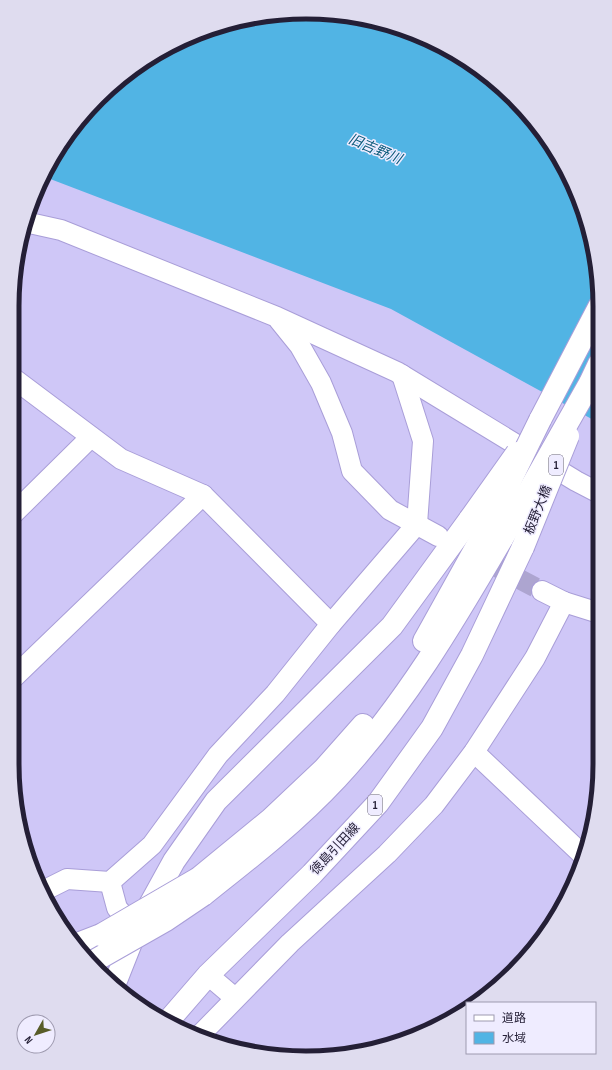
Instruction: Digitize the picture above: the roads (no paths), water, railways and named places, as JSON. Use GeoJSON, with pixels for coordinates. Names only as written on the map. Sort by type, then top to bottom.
{"type":"FeatureCollection","features":[{"type":"Feature","properties":{"kind":"main road"},"geometry":{"type":"LineString","coordinates":[[81,943],[101,935],[201,886],[278,836],[337,778],[388,717],[458,615],[487,528],[540,420],[593,318]]}},
{"type":"Feature","properties":{"kind":"main road"},"geometry":{"type":"LineString","coordinates":[[117,980],[136,930],[174,861],[216,801],[392,626],[487,528],[593,377]]}},
{"type":"Feature","properties":{"kind":"main road","name":"板野大橋"},"geometry":{"type":"LineString","coordinates":[[523,547],[593,379]]}},
{"type":"Feature","properties":{"kind":"main road","name":"徳島引田線"},"geometry":{"type":"LineString","coordinates":[[171,1017],[208,975],[312,874],[378,802],[432,728],[472,655],[523,547]]}},
{"type":"Feature","properties":{"kind":"main road"},"geometry":{"type":"LineString","coordinates":[[97,960],[166,920],[201,886]]}},
{"type":"Feature","properties":{"kind":"street"},"geometry":{"type":"LineString","coordinates":[[31,223],[61,230],[277,317],[402,375],[593,490]]}},
{"type":"Feature","properties":{"kind":"street"},"geometry":{"type":"LineString","coordinates":[[277,317],[300,346],[321,383],[342,433],[352,471],[390,510],[438,536]]}},
{"type":"Feature","properties":{"kind":"street"},"geometry":{"type":"LineString","coordinates":[[48,889],[67,879],[110,882],[152,846],[218,755],[275,694],[331,624],[417,524],[423,441],[402,375]]}},
{"type":"Feature","properties":{"kind":"street"},"geometry":{"type":"LineString","coordinates":[[19,383],[121,459],[203,495],[331,624]]}},
{"type":"Feature","properties":{"kind":"street"},"geometry":{"type":"LineString","coordinates":[[19,508],[91,437]]}},
{"type":"Feature","properties":{"kind":"street"},"geometry":{"type":"LineString","coordinates":[[19,672],[203,495]]}},
{"type":"Feature","properties":{"kind":"street"},"geometry":{"type":"LineString","coordinates":[[542,591],[564,602],[593,611]]}},
{"type":"Feature","properties":{"kind":"street"},"geometry":{"type":"LineString","coordinates":[[203,1032],[290,944],[387,854],[434,805],[474,752],[535,658],[564,602]]}},
{"type":"Feature","properties":{"kind":"street"},"geometry":{"type":"LineString","coordinates":[[474,752],[579,852]]}},
{"type":"Feature","properties":{"kind":"street"},"geometry":{"type":"LineString","coordinates":[[110,882],[117,908],[136,930]]}},
{"type":"Feature","properties":{"kind":"street"},"geometry":{"type":"LineString","coordinates":[[208,975],[235,998]]}},
{"type":"Feature","properties":{"kind":"water","name":"旧吉野川"},"geometry":{"type":"Polygon","coordinates":[[[306,19],[343,21],[398,34],[450,57],[481,78],[522,117],[534,131],[555,163],[578,214],[591,269],[593,306],[593,420],[391,309],[49,179],[57,162],[78,131],[103,103],[131,78],[147,67],[163,57],[196,41],[232,29],[269,21],[306,19]]]}},
{"type":"Feature","properties":{"kind":"tunnel"},"geometry":{"type":"LineString","coordinates":[[438,536],[542,591]]}}]}
